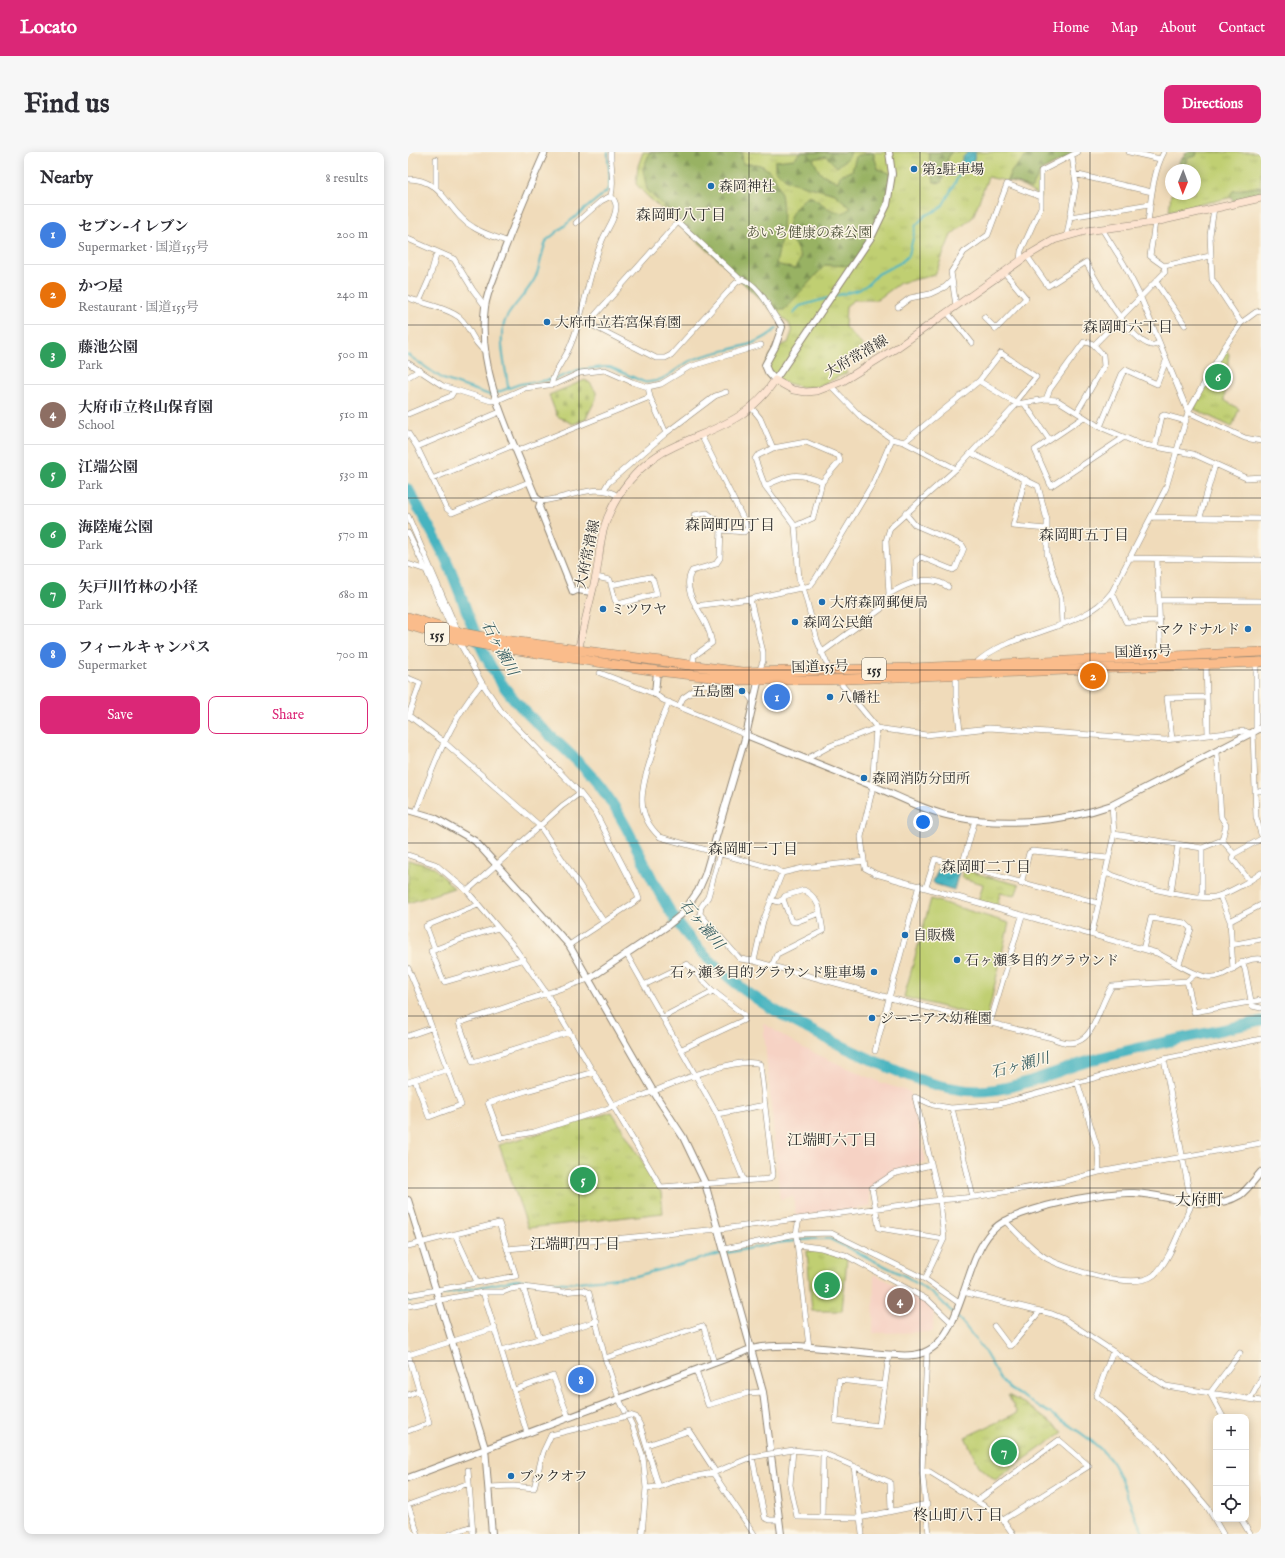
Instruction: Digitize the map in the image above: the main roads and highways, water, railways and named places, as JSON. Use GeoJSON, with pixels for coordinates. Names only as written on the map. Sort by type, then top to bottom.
{"type":"FeatureCollection","features":[{"type":"Feature","properties":{"kind":"highway","name":"国道155号"},"geometry":{"type":"LineString","coordinates":[[408,617],[460,636],[496,647],[693,666],[742,672],[759,677],[974,665],[1261,652]]}},
{"type":"Feature","properties":{"kind":"highway","name":"国道155号"},"geometry":{"type":"LineString","coordinates":[[408,625],[460,636],[489,638],[657,671],[824,680],[1258,662]]}},
{"type":"Feature","properties":{"kind":"main road","name":"大府常滑線"},"geometry":{"type":"LineString","coordinates":[[577,655],[596,577],[602,533],[608,516],[618,496],[628,482],[646,464],[666,450],[726,425],[751,407],[775,380],[799,391],[810,392],[831,386],[860,371],[956,306],[1020,260],[1046,244],[1067,235],[1151,222],[1261,198]]}},
{"type":"Feature","properties":{"kind":"water"},"geometry":{"type":"Polygon","coordinates":[[[968,152],[976,152],[972,165],[963,168],[960,164],[963,157],[968,152]]]}},
{"type":"Feature","properties":{"kind":"water"},"geometry":{"type":"Polygon","coordinates":[[[940,865],[959,871],[954,890],[933,882],[940,865]]]}},
{"type":"Feature","properties":{"kind":"waterway"},"geometry":{"type":"LineString","coordinates":[[508,387],[502,350],[502,331],[504,323],[511,310],[535,278],[547,240],[607,191],[610,182],[608,152]]}},
{"type":"Feature","properties":{"kind":"waterway"},"geometry":{"type":"LineString","coordinates":[[834,296],[859,290],[868,284],[878,274],[900,263],[909,255],[916,225],[926,215],[938,210],[943,205],[964,166]]}},
{"type":"Feature","properties":{"kind":"waterway"},"geometry":{"type":"LineString","coordinates":[[793,313],[800,306],[828,298]]}},
{"type":"Feature","properties":{"kind":"waterway"},"geometry":{"type":"LineString","coordinates":[[408,355],[443,379],[490,395],[520,384],[555,379],[578,370],[604,367],[610,367],[644,382],[656,381],[668,376],[688,362],[699,357],[757,341],[767,336],[777,328]]}},
{"type":"Feature","properties":{"kind":"waterway","name":"石ヶ瀬川"},"geometry":{"type":"LineString","coordinates":[[408,489],[444,555],[486,657],[505,688],[516,702],[581,765],[605,793],[626,827],[652,880],[683,930],[721,971],[741,988],[784,1016],[857,1053],[901,1073],[946,1087],[978,1091],[992,1090],[1022,1084],[1096,1059],[1261,1021]]}},
{"type":"Feature","properties":{"kind":"waterway"},"geometry":{"type":"LineString","coordinates":[[408,1301],[516,1280],[568,1283],[636,1276],[711,1256],[777,1243],[812,1239],[830,1239],[907,1277],[937,1297],[962,1322],[983,1349],[1001,1380],[1010,1389],[1066,1423],[1094,1443],[1105,1454],[1118,1472],[1139,1526],[1144,1534]]}},
{"type":"Feature","properties":{"kind":"place","name":"第2駐車場"},"geometry":{"type":"Point","coordinates":[914,169]}},
{"type":"Feature","properties":{"kind":"place","name":"森岡神社"},"geometry":{"type":"Point","coordinates":[711,186]}},
{"type":"Feature","properties":{"kind":"place","name":"大府市立若宮保育園"},"geometry":{"type":"Point","coordinates":[547,322]}},
{"type":"Feature","properties":{"kind":"place","name":"海陸庵公園"},"geometry":{"type":"Point","coordinates":[1218,377]}},
{"type":"Feature","properties":{"kind":"place","name":"大府森岡郵便局"},"geometry":{"type":"Point","coordinates":[822,602]}},
{"type":"Feature","properties":{"kind":"place","name":"ミツワヤ"},"geometry":{"type":"Point","coordinates":[603,609]}},
{"type":"Feature","properties":{"kind":"place","name":"森岡公民館"},"geometry":{"type":"Point","coordinates":[795,622]}},
{"type":"Feature","properties":{"kind":"place","name":"マクドナルド"},"geometry":{"type":"Point","coordinates":[1248,629]}},
{"type":"Feature","properties":{"kind":"place","name":"かつ屋"},"geometry":{"type":"Point","coordinates":[1093,676]}},
{"type":"Feature","properties":{"kind":"place","name":"五島園"},"geometry":{"type":"Point","coordinates":[742,691]}},
{"type":"Feature","properties":{"kind":"place","name":"セブン-イレブン"},"geometry":{"type":"Point","coordinates":[777,697]}},
{"type":"Feature","properties":{"kind":"place","name":"八幡社"},"geometry":{"type":"Point","coordinates":[830,697]}},
{"type":"Feature","properties":{"kind":"place","name":"森岡消防分団所"},"geometry":{"type":"Point","coordinates":[864,778]}},
{"type":"Feature","properties":{"kind":"place","name":"自販機"},"geometry":{"type":"Point","coordinates":[905,935]}},
{"type":"Feature","properties":{"kind":"place","name":"石ヶ瀬多目的グラウンド"},"geometry":{"type":"Point","coordinates":[957,960]}},
{"type":"Feature","properties":{"kind":"place","name":"石ヶ瀬多目的グラウンド駐車場"},"geometry":{"type":"Point","coordinates":[874,972]}},
{"type":"Feature","properties":{"kind":"place","name":"ジーニアス幼稚園"},"geometry":{"type":"Point","coordinates":[872,1018]}},
{"type":"Feature","properties":{"kind":"place","name":"江端公園"},"geometry":{"type":"Point","coordinates":[583,1180]}},
{"type":"Feature","properties":{"kind":"place","name":"藤池公園"},"geometry":{"type":"Point","coordinates":[827,1285]}},
{"type":"Feature","properties":{"kind":"place","name":"大府市立柊山保育園"},"geometry":{"type":"Point","coordinates":[900,1301]}},
{"type":"Feature","properties":{"kind":"place","name":"フィールキャンパス"},"geometry":{"type":"Point","coordinates":[581,1380]}},
{"type":"Feature","properties":{"kind":"place","name":"矢戸川竹林の小径"},"geometry":{"type":"Point","coordinates":[1004,1452]}},
{"type":"Feature","properties":{"kind":"place","name":"ブックオフ"},"geometry":{"type":"Point","coordinates":[511,1476]}},
{"type":"Feature","properties":{"kind":"district","name":"森岡町八丁目"},"geometry":{"type":"Point","coordinates":[681,215]}},
{"type":"Feature","properties":{"kind":"district","name":"森岡町六丁目"},"geometry":{"type":"Point","coordinates":[1128,327]}},
{"type":"Feature","properties":{"kind":"district","name":"森岡町四丁目"},"geometry":{"type":"Point","coordinates":[730,525]}},
{"type":"Feature","properties":{"kind":"district","name":"森岡町五丁目"},"geometry":{"type":"Point","coordinates":[1084,535]}},
{"type":"Feature","properties":{"kind":"district","name":"森岡町一丁目"},"geometry":{"type":"Point","coordinates":[753,849]}},
{"type":"Feature","properties":{"kind":"district","name":"森岡町二丁目"},"geometry":{"type":"Point","coordinates":[986,867]}},
{"type":"Feature","properties":{"kind":"district","name":"江端町六丁目"},"geometry":{"type":"Point","coordinates":[832,1140]}},
{"type":"Feature","properties":{"kind":"district","name":"大府町"},"geometry":{"type":"Point","coordinates":[1199,1199]}},
{"type":"Feature","properties":{"kind":"district","name":"江端町四丁目"},"geometry":{"type":"Point","coordinates":[575,1244]}},
{"type":"Feature","properties":{"kind":"district","name":"柊山町八丁目"},"geometry":{"type":"Point","coordinates":[958,1515]}},
{"type":"Feature","properties":{"kind":"park label","name":"あいち健康の森公園"},"geometry":{"type":"Point","coordinates":[809,232]}}]}
